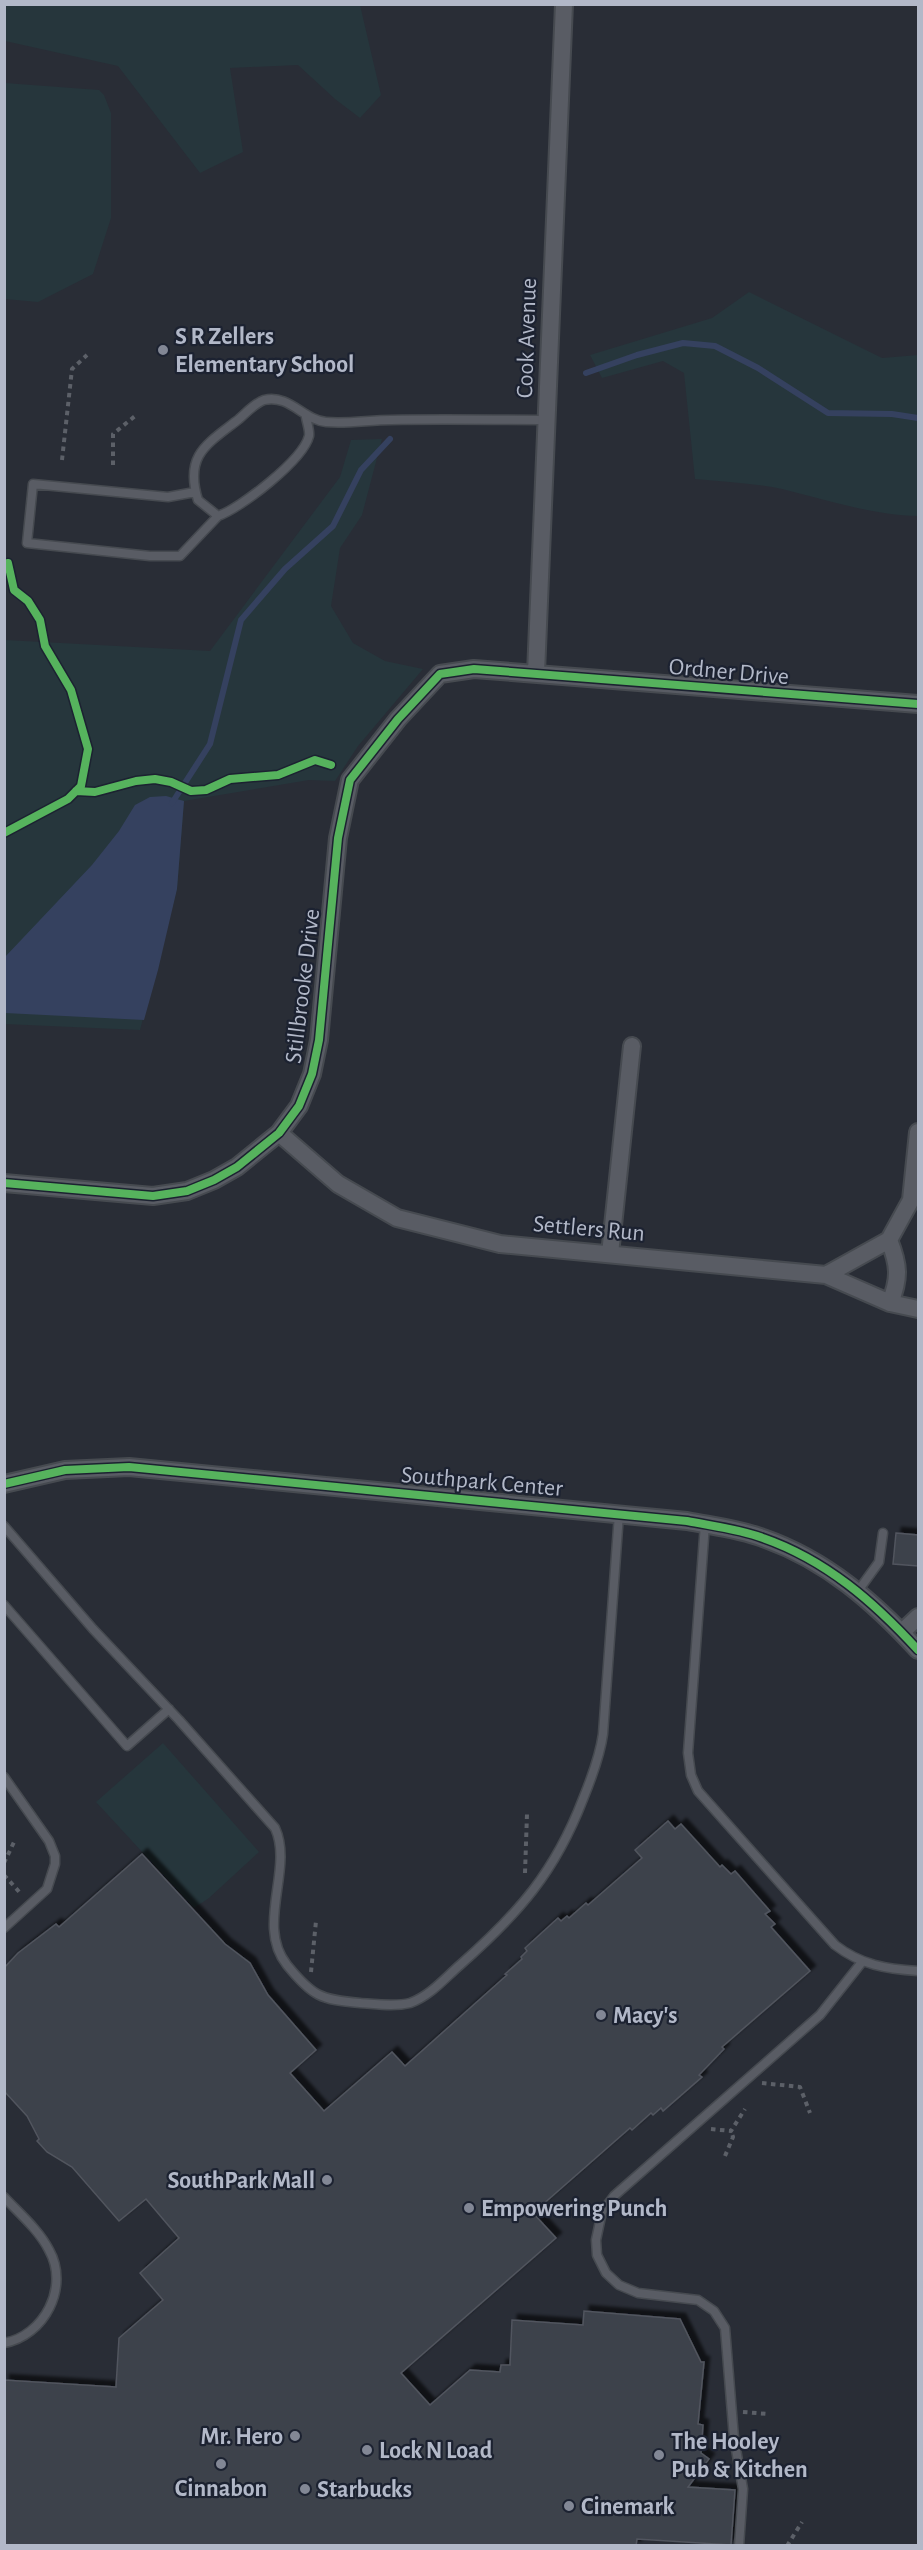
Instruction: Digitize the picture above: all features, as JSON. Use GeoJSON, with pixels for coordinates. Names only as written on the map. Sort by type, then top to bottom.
{"type":"FeatureCollection","features":[{"type":"Feature","properties":{"kind":"street","name":"Cook Avenue"},"geometry":{"type":"LineString","coordinates":[[536,674],[564,4]]}},
{"type":"Feature","properties":{"kind":"street","name":"Stillbrooke Drive"},"geometry":{"type":"LineString","coordinates":[[4,1183],[153,1196],[187,1191],[237,1167],[279,1133],[299,1106],[312,1074],[320,1040],[338,838],[350,780],[398,718],[440,674],[474,669],[536,674]]}},
{"type":"Feature","properties":{"kind":"street","name":"Ordner Drive"},"geometry":{"type":"LineString","coordinates":[[536,674],[918,704]]}},
{"type":"Feature","properties":{"kind":"street"},"geometry":{"type":"LineString","coordinates":[[610,1254],[632,1046]]}},
{"type":"Feature","properties":{"kind":"street"},"geometry":{"type":"LineString","coordinates":[[826,1275],[889,1240],[911,1200],[918,1132]]}},
{"type":"Feature","properties":{"kind":"street","name":"Settlers Run"},"geometry":{"type":"LineString","coordinates":[[279,1133],[338,1184],[397,1218],[500,1244],[826,1275],[890,1303],[918,1309]]}},
{"type":"Feature","properties":{"kind":"street"},"geometry":{"type":"LineString","coordinates":[[889,1240],[898,1272],[897,1284],[890,1303]]}},
{"type":"Feature","properties":{"kind":"street","name":"Southpark Center"},"geometry":{"type":"LineString","coordinates":[[4,1484],[65,1470],[129,1467],[705,1524],[762,1537],[787,1547],[824,1567],[887,1615],[918,1650]]}},
{"type":"Feature","properties":{"kind":"street"},"geometry":{"type":"LineString","coordinates":[[902,1632],[918,1617]]}},
{"type":"Feature","properties":{"kind":"lane"},"geometry":{"type":"LineString","coordinates":[[218,516],[198,500],[193,475],[195,460],[201,448],[262,401],[280,401],[295,405],[306,417],[325,423],[391,420],[547,420]]}},
{"type":"Feature","properties":{"kind":"lane"},"geometry":{"type":"LineString","coordinates":[[195,492],[159,497],[33,484],[27,543],[150,556],[180,556],[218,516],[230,512],[254,496],[302,450],[309,435],[306,417]]}},
{"type":"Feature","properties":{"kind":"lane"},"geometry":{"type":"LineString","coordinates":[[4,1526],[93,1629],[169,1709],[271,1823],[277,1833],[280,1849],[275,1938],[288,1965],[310,1989],[325,1999],[391,2005],[405,2004],[418,1999],[495,1934],[518,1910],[556,1858],[576,1817],[602,1744],[618,1514]]}},
{"type":"Feature","properties":{"kind":"lane"},"geometry":{"type":"LineString","coordinates":[[705,1524],[688,1753],[692,1781],[710,1805],[835,1945],[862,1962],[882,1968],[918,1971]]}},
{"type":"Feature","properties":{"kind":"lane"},"geometry":{"type":"LineString","coordinates":[[858,1591],[879,1562],[883,1533]]}},
{"type":"Feature","properties":{"kind":"lane"},"geometry":{"type":"LineString","coordinates":[[4,1605],[127,1746],[169,1709]]}},
{"type":"Feature","properties":{"kind":"lane"},"geometry":{"type":"LineString","coordinates":[[4,1778],[49,1842],[55,1856],[55,1864],[47,1889],[4,1928]]}},
{"type":"Feature","properties":{"kind":"lane"},"geometry":{"type":"LineString","coordinates":[[739,2546],[743,2488],[734,2438],[725,2328],[714,2311],[698,2300],[638,2293],[615,2282],[602,2268],[597,2255],[598,2225],[605,2206],[614,2196],[820,2015],[862,1962]]}},
{"type":"Feature","properties":{"kind":"lane"},"geometry":{"type":"LineString","coordinates":[[4,2197],[50,2251],[55,2280],[51,2304],[41,2323],[25,2337],[4,2343]]}},
{"type":"Feature","properties":{"kind":"path"},"geometry":{"type":"LineString","coordinates":[[63,460],[72,369],[87,355]]}},
{"type":"Feature","properties":{"kind":"path"},"geometry":{"type":"LineString","coordinates":[[113,465],[113,434],[135,416]]}},
{"type":"Feature","properties":{"kind":"path"},"geometry":{"type":"LineString","coordinates":[[525,1873],[527,1814]]}},
{"type":"Feature","properties":{"kind":"path"},"geometry":{"type":"LineString","coordinates":[[4,1863],[15,1840]]}},
{"type":"Feature","properties":{"kind":"path"},"geometry":{"type":"LineString","coordinates":[[4,1875],[22,1895]]}},
{"type":"Feature","properties":{"kind":"path"},"geometry":{"type":"LineString","coordinates":[[311,1976],[316,1921]]}},
{"type":"Feature","properties":{"kind":"path"},"geometry":{"type":"LineString","coordinates":[[754,2088],[760,2083],[800,2087],[810,2113]]}},
{"type":"Feature","properties":{"kind":"path"},"geometry":{"type":"LineString","coordinates":[[731,2131],[745,2109]]}},
{"type":"Feature","properties":{"kind":"path"},"geometry":{"type":"LineString","coordinates":[[707,2129],[731,2131]]}},
{"type":"Feature","properties":{"kind":"path"},"geometry":{"type":"LineString","coordinates":[[724,2156],[733,2137],[731,2131]]}},
{"type":"Feature","properties":{"kind":"path"},"geometry":{"type":"LineString","coordinates":[[742,2411],[768,2414]]}},
{"type":"Feature","properties":{"kind":"path"},"geometry":{"type":"LineString","coordinates":[[787,2546],[801,2522]]}},
{"type":"Feature","properties":{"kind":"shaded area"},"geometry":{"type":"Polygon","coordinates":[[[5,4],[360,5],[381,95],[360,118],[335,99],[298,65],[230,68],[243,152],[200,173],[118,66],[5,41],[5,4]]]}},
{"type":"Feature","properties":{"kind":"shaded area"},"geometry":{"type":"Polygon","coordinates":[[[5,83],[99,90],[104,95],[111,113],[111,218],[93,274],[38,302],[5,299],[5,83]]]}},
{"type":"Feature","properties":{"kind":"shaded area"},"geometry":{"type":"Polygon","coordinates":[[[749,292],[882,358],[918,355],[918,516],[866,510],[771,487],[695,479],[684,373],[663,361],[602,378],[590,355],[712,318],[749,292]]]}},
{"type":"Feature","properties":{"kind":"shaded area"},"geometry":{"type":"Polygon","coordinates":[[[382,439],[362,515],[340,548],[331,606],[353,643],[385,661],[423,669],[358,746],[335,781],[309,780],[184,801],[177,889],[140,1030],[5,1024],[5,640],[210,651],[340,477],[351,440],[382,439]]]}},
{"type":"Feature","properties":{"kind":"shaded area"},"geometry":{"type":"Polygon","coordinates":[[[163,1743],[259,1852],[209,1898],[194,1908],[96,1802],[163,1743]]]}},
{"type":"Feature","properties":{"kind":"water"},"geometry":{"type":"Polygon","coordinates":[[[166,796],[184,801],[177,889],[144,1020],[5,1013],[5,957],[92,865],[119,831],[135,805],[150,797],[166,796]]]}},
{"type":"Feature","properties":{"kind":"building"},"geometry":{"type":"Polygon","coordinates":[[[896,1533],[918,1535],[918,1566],[893,1564],[896,1533]]]}},
{"type":"Feature","properties":{"kind":"building","name":"SouthPark Mall"},"geometry":{"type":"Polygon","coordinates":[[[668,1821],[675,1829],[681,1824],[720,1867],[722,1865],[731,1874],[735,1871],[770,1911],[765,1914],[775,1924],[771,1927],[810,1971],[722,2047],[724,2049],[699,2075],[702,2077],[663,2111],[661,2108],[653,2115],[651,2113],[632,2130],[630,2128],[533,2213],[556,2238],[401,2373],[430,2405],[470,2370],[500,2372],[501,2365],[510,2365],[512,2320],[583,2325],[584,2311],[680,2319],[701,2362],[704,2362],[698,2424],[703,2425],[701,2453],[709,2459],[688,2487],[735,2490],[731,2545],[637,2539],[636,2546],[4,2546],[4,2380],[116,2387],[119,2338],[163,2300],[140,2273],[179,2238],[146,2199],[119,2221],[72,2167],[47,2152],[37,2141],[39,2139],[27,2116],[4,2091],[4,1968],[18,1953],[56,1924],[59,1927],[142,1854],[225,1944],[250,1963],[268,1995],[316,2050],[290,2073],[324,2111],[392,2052],[405,2066],[507,1975],[505,1974],[522,1959],[521,1957],[527,1951],[525,1948],[558,1918],[561,1921],[567,1916],[569,1918],[586,1903],[588,1905],[642,1858],[635,1850],[668,1821]]]}},
{"type":"Feature","properties":{"kind":"waterway"},"geometry":{"type":"LineString","coordinates":[[586,373],[637,355],[683,343],[715,346],[758,368],[828,413],[892,414],[918,418]]}},
{"type":"Feature","properties":{"kind":"waterway"},"geometry":{"type":"LineString","coordinates":[[172,803],[210,744],[241,620],[285,569],[333,526],[361,470],[390,439]]}},
{"type":"Feature","properties":{"kind":"cycle path"},"geometry":{"type":"LineString","coordinates":[[4,833],[68,799],[81,786],[88,749],[71,690],[45,646],[40,620],[28,601],[14,590],[8,563]]}},
{"type":"Feature","properties":{"kind":"cycle path"},"geometry":{"type":"LineString","coordinates":[[4,1183],[153,1196],[187,1191],[237,1167],[279,1133],[299,1106],[312,1074],[319,1040],[338,838],[350,780],[398,719],[440,674],[474,669],[918,704]]}},
{"type":"Feature","properties":{"kind":"cycle path"},"geometry":{"type":"LineString","coordinates":[[76,791],[95,792],[136,781],[155,779],[171,782],[191,791],[206,790],[230,779],[278,775],[315,760],[331,765]]}},
{"type":"Feature","properties":{"kind":"cycle path"},"geometry":{"type":"LineString","coordinates":[[4,1484],[65,1470],[129,1467],[687,1521],[716,1526],[745,1532],[786,1547],[828,1570],[866,1599],[918,1650]]}},
{"type":"Feature","properties":{"kind":"place","name":"S R Zellers Elementary School"},"geometry":{"type":"Point","coordinates":[163,350]}},
{"type":"Feature","properties":{"kind":"place","name":"Macy's"},"geometry":{"type":"Point","coordinates":[601,2015]}},
{"type":"Feature","properties":{"kind":"place","name":"SouthPark Mall"},"geometry":{"type":"Point","coordinates":[327,2180]}},
{"type":"Feature","properties":{"kind":"place","name":"Empowering Punch"},"geometry":{"type":"Point","coordinates":[469,2208]}},
{"type":"Feature","properties":{"kind":"place","name":"Mr. Hero"},"geometry":{"type":"Point","coordinates":[295,2436]}},
{"type":"Feature","properties":{"kind":"place","name":"Lock N Load"},"geometry":{"type":"Point","coordinates":[367,2450]}},
{"type":"Feature","properties":{"kind":"place","name":"The Hooley Pub & Kitchen"},"geometry":{"type":"Point","coordinates":[659,2455]}},
{"type":"Feature","properties":{"kind":"place","name":"Cinnabon"},"geometry":{"type":"Point","coordinates":[221,2464]}},
{"type":"Feature","properties":{"kind":"place","name":"Starbucks"},"geometry":{"type":"Point","coordinates":[305,2489]}},
{"type":"Feature","properties":{"kind":"place","name":"Cinemark"},"geometry":{"type":"Point","coordinates":[569,2506]}}]}
